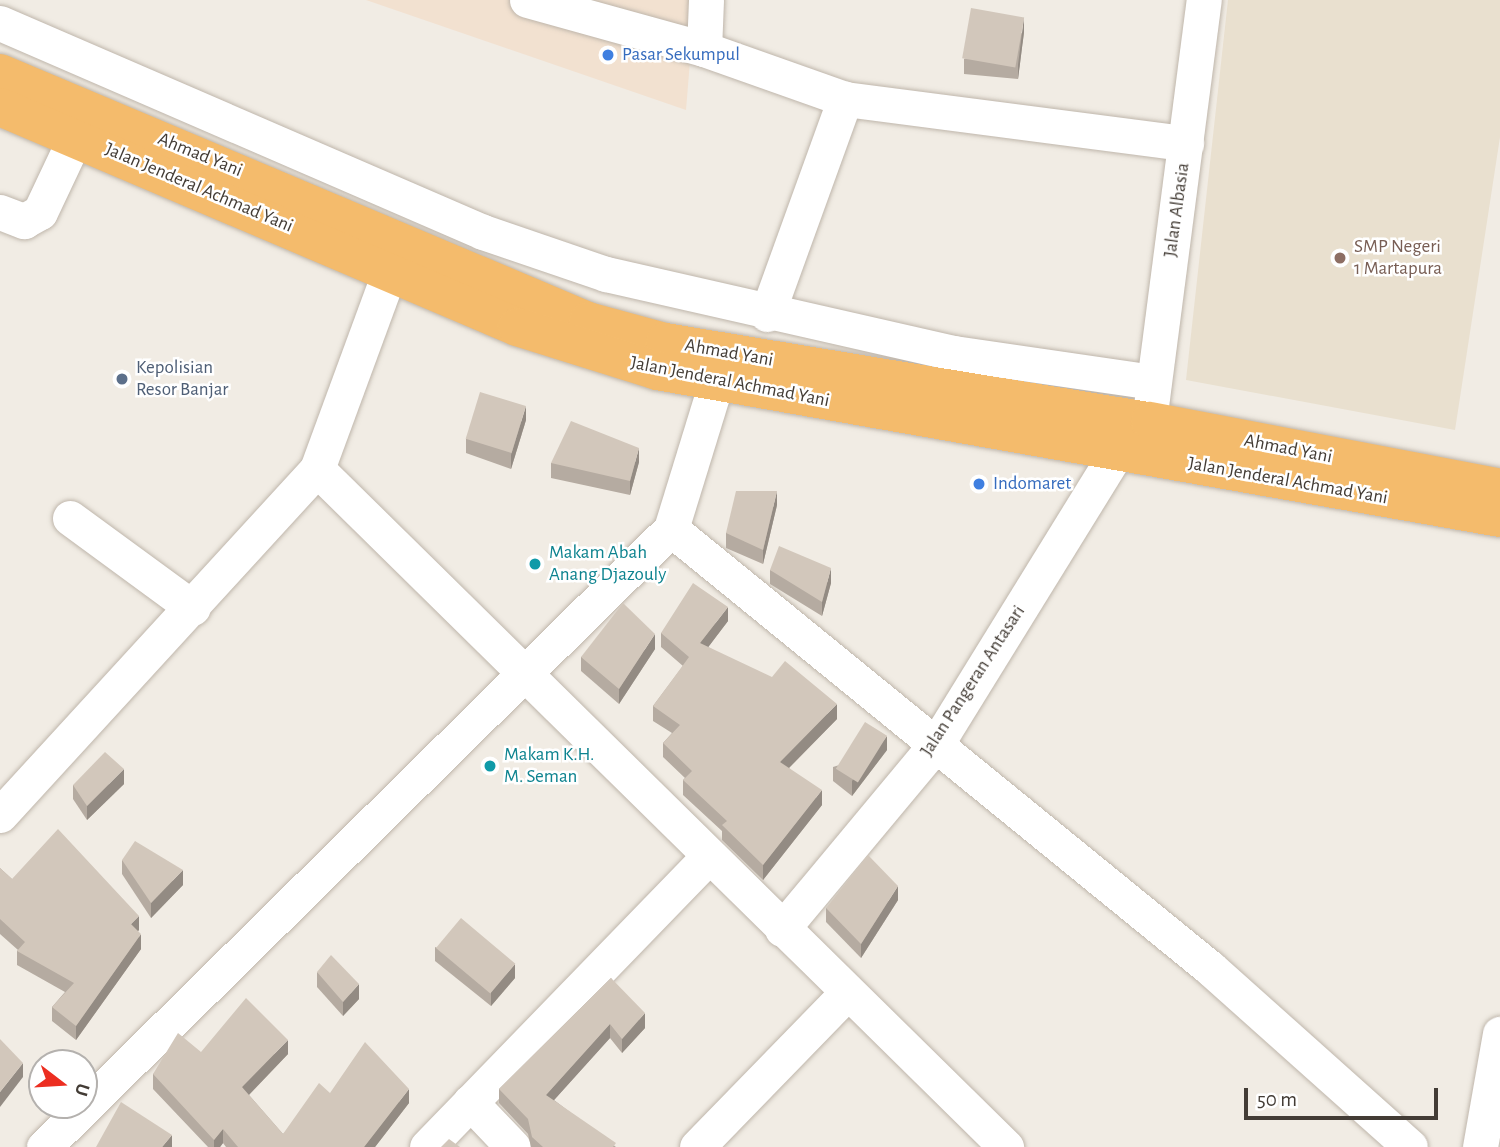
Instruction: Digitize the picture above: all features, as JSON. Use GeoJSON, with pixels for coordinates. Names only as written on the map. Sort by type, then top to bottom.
{"type":"FeatureCollection","features":[{"type":"Feature","properties":{"kind":"highway","name":"Ahmad Yani"},"geometry":{"type":"LineString","coordinates":[[0,73],[588,321],[879,394],[976,395],[1150,421],[1500,488]]}},
{"type":"Feature","properties":{"kind":"highway","name":"Jalan Jenderal Achmad Yani"},"geometry":{"type":"LineString","coordinates":[[0,107],[76,136],[517,327],[716,383],[879,394],[1117,451],[1500,518]]}},
{"type":"Feature","properties":{"kind":"street"},"geometry":{"type":"LineString","coordinates":[[527,0],[610,10],[704,49],[845,99],[1186,143]]}},
{"type":"Feature","properties":{"kind":"street"},"geometry":{"type":"LineString","coordinates":[[704,49],[706,0]]}},
{"type":"Feature","properties":{"kind":"street","name":"Jalan Albasia"},"geometry":{"type":"LineString","coordinates":[[1150,421],[1204,0]]}},
{"type":"Feature","properties":{"kind":"street"},"geometry":{"type":"LineString","coordinates":[[0,23],[484,232],[606,274],[767,314],[985,358],[1153,382]]}},
{"type":"Feature","properties":{"kind":"street"},"geometry":{"type":"LineString","coordinates":[[767,314],[845,99]]}},
{"type":"Feature","properties":{"kind":"street"},"geometry":{"type":"LineString","coordinates":[[0,212],[24,221],[40,212],[76,136]]}},
{"type":"Feature","properties":{"kind":"street"},"geometry":{"type":"LineString","coordinates":[[5,800],[193,608],[317,469],[390,271]]}},
{"type":"Feature","properties":{"kind":"street"},"geometry":{"type":"LineString","coordinates":[[588,321],[606,274]]}},
{"type":"Feature","properties":{"kind":"street"},"geometry":{"type":"LineString","coordinates":[[976,395],[985,358]]}},
{"type":"Feature","properties":{"kind":"street"},"geometry":{"type":"LineString","coordinates":[[44,1147],[671,529],[716,383]]}},
{"type":"Feature","properties":{"kind":"street","name":"Jalan Pangeran Antasari"},"geometry":{"type":"LineString","coordinates":[[782,929],[937,743],[1117,451]]}},
{"type":"Feature","properties":{"kind":"street"},"geometry":{"type":"LineString","coordinates":[[317,469],[522,674],[1006,1147]]}},
{"type":"Feature","properties":{"kind":"street"},"geometry":{"type":"LineString","coordinates":[[70,518],[193,608]]}},
{"type":"Feature","properties":{"kind":"street"},"geometry":{"type":"LineString","coordinates":[[671,529],[1210,968],[1410,1147]]}},
{"type":"Feature","properties":{"kind":"street"},"geometry":{"type":"LineString","coordinates":[[426,1147],[708,857]]}},
{"type":"Feature","properties":{"kind":"street"},"geometry":{"type":"LineString","coordinates":[[697,1147],[847,993]]}},
{"type":"Feature","properties":{"kind":"street"},"geometry":{"type":"LineString","coordinates":[[1480,1147],[1500,1034]]}},
{"type":"Feature","properties":{"kind":"street"},"geometry":{"type":"LineString","coordinates":[[470,1102],[513,1147]]}},
{"type":"Feature","properties":{"kind":"shaded area","name":"Pasar Sekumpul"},"geometry":{"type":"Polygon","coordinates":[[[366,0],[695,0],[686,110],[366,0]]]}},
{"type":"Feature","properties":{"kind":"shaded area","name":"SMP Negeri 1 Martapura"},"geometry":{"type":"Polygon","coordinates":[[[1228,0],[1500,0],[1500,137],[1455,430],[1186,380],[1228,0]]]}},
{"type":"Feature","properties":{"kind":"building"},"geometry":{"type":"Polygon","coordinates":[[[971,8],[1024,17],[1015,68],[962,58],[971,8]]]}},
{"type":"Feature","properties":{"kind":"building"},"geometry":{"type":"Polygon","coordinates":[[[480,392],[526,406],[512,453],[466,439],[480,392]]]}},
{"type":"Feature","properties":{"kind":"building"},"geometry":{"type":"Polygon","coordinates":[[[571,421],[639,448],[630,481],[551,463],[571,421]]]}},
{"type":"Feature","properties":{"kind":"building"},"geometry":{"type":"Polygon","coordinates":[[[736,491],[777,491],[763,550],[726,533],[736,491]]]}},
{"type":"Feature","properties":{"kind":"building"},"geometry":{"type":"Polygon","coordinates":[[[779,546],[831,568],[822,602],[770,570],[779,546]]]}},
{"type":"Feature","properties":{"kind":"building"},"geometry":{"type":"Polygon","coordinates":[[[693,583],[728,607],[700,643],[772,677],[785,661],[837,704],[780,762],[822,790],[763,865],[722,825],[727,821],[683,780],[692,771],[663,743],[680,725],[653,706],[689,657],[661,633],[693,583]]]}},
{"type":"Feature","properties":{"kind":"building"},"geometry":{"type":"Polygon","coordinates":[[[623,603],[655,634],[619,689],[581,657],[623,603]]]}},
{"type":"Feature","properties":{"kind":"building"},"geometry":{"type":"Polygon","coordinates":[[[865,722],[887,736],[858,782],[836,769],[865,722]]]}},
{"type":"Feature","properties":{"kind":"building"},"geometry":{"type":"Polygon","coordinates":[[[105,752],[124,769],[87,806],[73,785],[105,752]]]}},
{"type":"Feature","properties":{"kind":"building"},"geometry":{"type":"Polygon","coordinates":[[[58,829],[139,916],[131,924],[141,934],[76,1026],[52,1007],[74,983],[17,951],[25,942],[0,919],[0,868],[12,879],[58,829]]]}},
{"type":"Feature","properties":{"kind":"building"},"geometry":{"type":"Polygon","coordinates":[[[135,841],[183,870],[151,903],[122,860],[135,841]]]}},
{"type":"Feature","properties":{"kind":"building"},"geometry":{"type":"Polygon","coordinates":[[[868,855],[898,886],[861,944],[826,908],[868,855]]]}},
{"type":"Feature","properties":{"kind":"building"},"geometry":{"type":"Polygon","coordinates":[[[461,918],[515,964],[490,994],[436,948],[461,918]]]}},
{"type":"Feature","properties":{"kind":"building"},"geometry":{"type":"Polygon","coordinates":[[[331,955],[359,984],[343,1002],[317,972],[331,955]]]}},
{"type":"Feature","properties":{"kind":"building"},"geometry":{"type":"Polygon","coordinates":[[[611,978],[645,1013],[622,1039],[610,1024],[546,1095],[616,1143],[613,1147],[543,1147],[532,1137],[528,1119],[499,1089],[611,978]]]}},
{"type":"Feature","properties":{"kind":"building"},"geometry":{"type":"Polygon","coordinates":[[[246,998],[288,1040],[242,1087],[283,1134],[319,1083],[330,1093],[365,1042],[409,1089],[364,1147],[238,1147],[223,1129],[214,1140],[153,1074],[178,1033],[201,1052],[246,998]]]}},
{"type":"Feature","properties":{"kind":"building"},"geometry":{"type":"Polygon","coordinates":[[[0,1039],[23,1063],[0,1092],[0,1039]]]}},
{"type":"Feature","properties":{"kind":"building"},"geometry":{"type":"Polygon","coordinates":[[[121,1102],[172,1135],[162,1147],[96,1147],[121,1102]]]}},
{"type":"Feature","properties":{"kind":"building"},"geometry":{"type":"Polygon","coordinates":[[[449,1139],[460,1147],[441,1147],[449,1139]]]}},
{"type":"Feature","properties":{"kind":"place","name":"Pasar Sekumpul"},"geometry":{"type":"Point","coordinates":[608,55]}},
{"type":"Feature","properties":{"kind":"place","name":"SMP Negeri 1 Martapura"},"geometry":{"type":"Point","coordinates":[1340,258]}},
{"type":"Feature","properties":{"kind":"place","name":"Kepolisian Resor Banjar"},"geometry":{"type":"Point","coordinates":[122,379]}},
{"type":"Feature","properties":{"kind":"place","name":"Indomaret"},"geometry":{"type":"Point","coordinates":[979,484]}},
{"type":"Feature","properties":{"kind":"place","name":"Makam Abah Anang Djazouly"},"geometry":{"type":"Point","coordinates":[535,564]}},
{"type":"Feature","properties":{"kind":"place","name":"Makam K.H. M. Seman"},"geometry":{"type":"Point","coordinates":[490,766]}}]}
